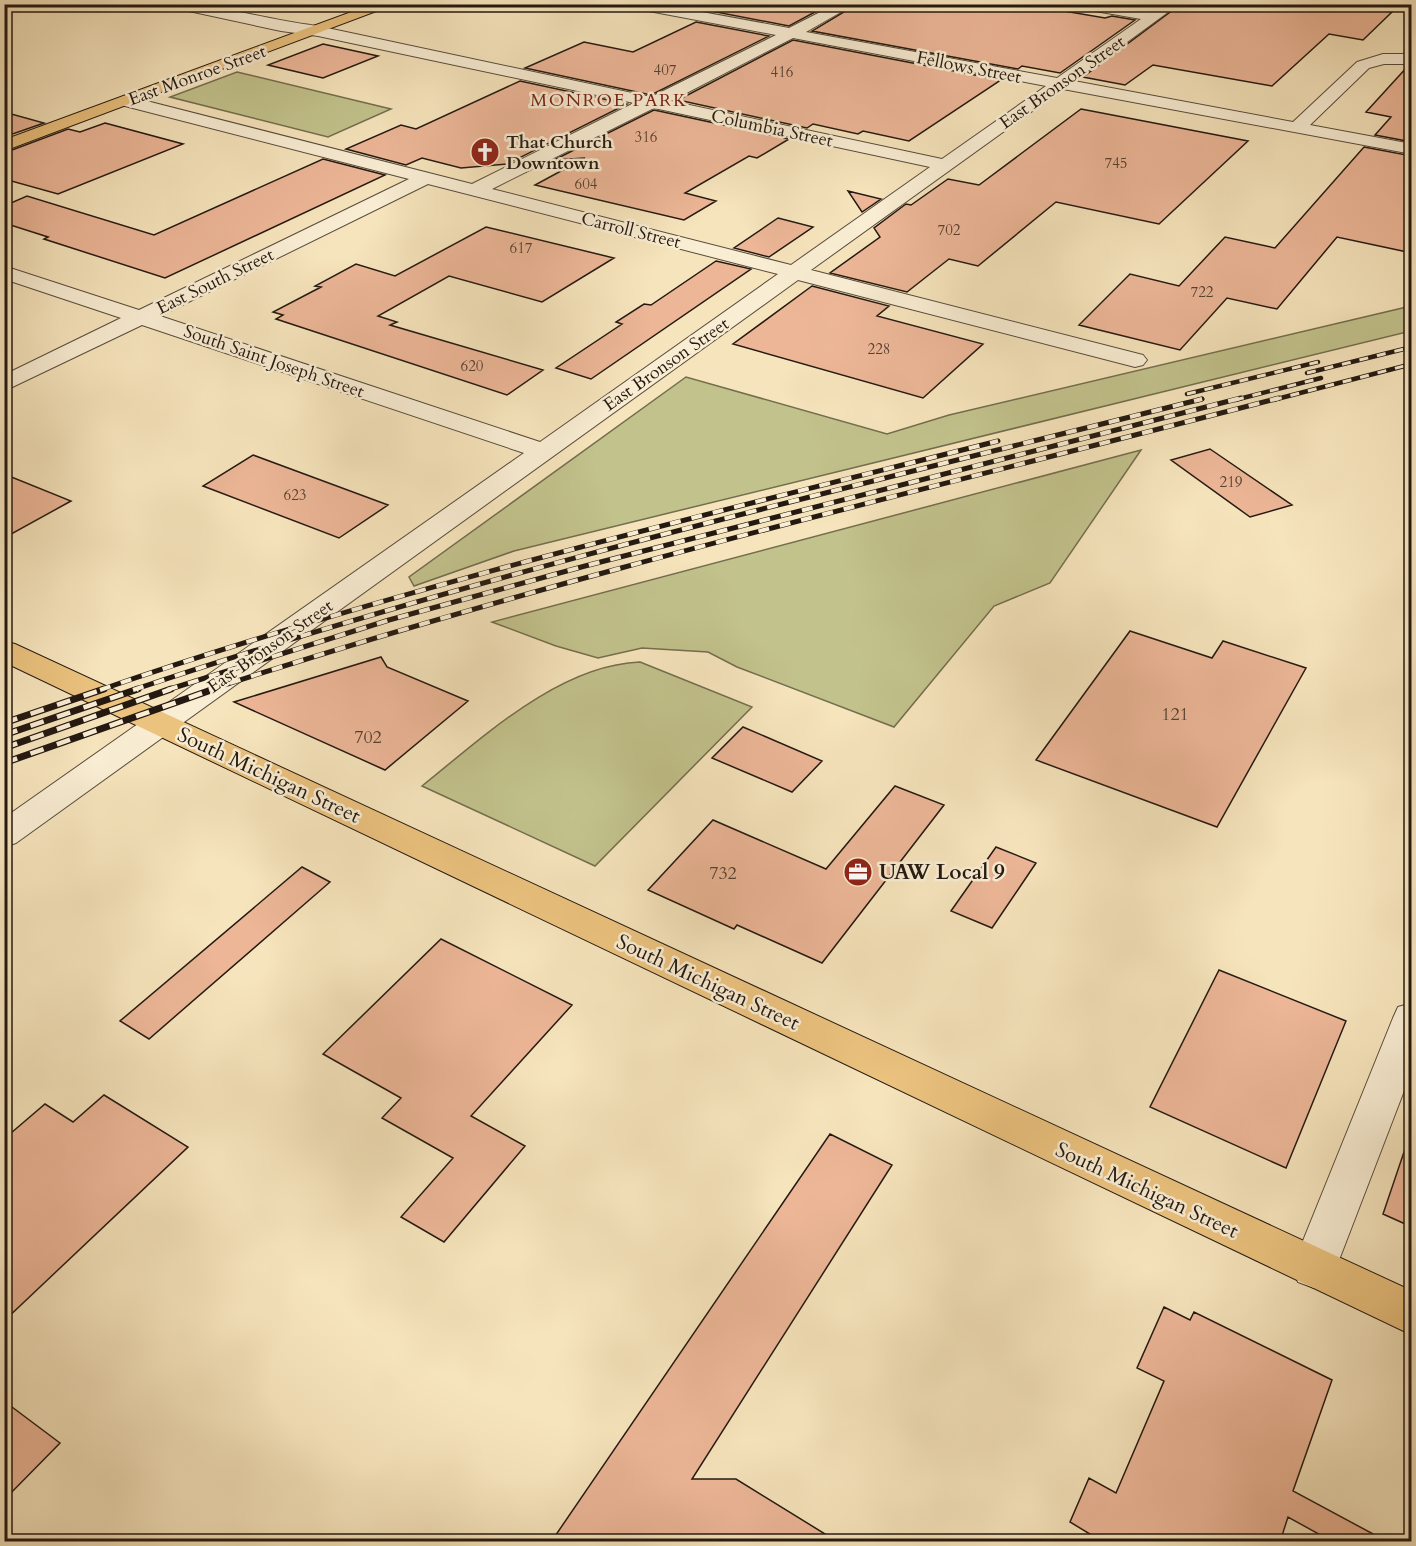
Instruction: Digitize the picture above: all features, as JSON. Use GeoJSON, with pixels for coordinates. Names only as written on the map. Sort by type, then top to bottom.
{"type":"FeatureCollection","features":[{"type":"Feature","properties":{"kind":"main road","name":"East Monroe Street"},"geometry":{"type":"LineString","coordinates":[[4,146],[388,4]]}},
{"type":"Feature","properties":{"kind":"main road","name":"South Michigan Street"},"geometry":{"type":"LineString","coordinates":[[4,650],[1412,1314]]}},
{"type":"Feature","properties":{"kind":"street","name":"Columbia Street"},"geometry":{"type":"LineString","coordinates":[[175,4],[281,27],[318,30],[945,165]]}},
{"type":"Feature","properties":{"kind":"street","name":"Columbia Street"},"geometry":{"type":"LineString","coordinates":[[219,4],[296,22],[318,30]]}},
{"type":"Feature","properties":{"kind":"street","name":"Fellows Street"},"geometry":{"type":"LineString","coordinates":[[633,4],[1412,149]]}},
{"type":"Feature","properties":{"kind":"street"},"geometry":{"type":"LineString","coordinates":[[475,190],[848,4]]}},
{"type":"Feature","properties":{"kind":"street"},"geometry":{"type":"LineString","coordinates":[[1078,4],[1154,17]]}},
{"type":"Feature","properties":{"kind":"street","name":"East Bronson Street"},"geometry":{"type":"LineString","coordinates":[[4,834],[1172,4]]}},
{"type":"Feature","properties":{"kind":"street"},"geometry":{"type":"LineString","coordinates":[[1296,128],[1363,66],[1383,59],[1412,59]]}},
{"type":"Feature","properties":{"kind":"street","name":"Carroll Street"},"geometry":{"type":"LineString","coordinates":[[127,101],[1135,360]]}},
{"type":"Feature","properties":{"kind":"street","name":"East South Street"},"geometry":{"type":"LineString","coordinates":[[4,384],[426,178]]}},
{"type":"Feature","properties":{"kind":"street","name":"South Saint Joseph Street"},"geometry":{"type":"LineString","coordinates":[[4,272],[543,452]]}},
{"type":"Feature","properties":{"kind":"street"},"geometry":{"type":"LineString","coordinates":[[1314,1268],[1412,1018]]}},
{"type":"Feature","properties":{"kind":"green space"},"geometry":{"type":"Polygon","coordinates":[[[237,72],[391,109],[328,137],[170,97],[237,72]]]}},
{"type":"Feature","properties":{"kind":"green space"},"geometry":{"type":"Polygon","coordinates":[[[1411,306],[1411,331],[514,551],[414,586],[409,577],[686,377],[887,434],[949,415],[1411,306]]]}},
{"type":"Feature","properties":{"kind":"green space"},"geometry":{"type":"Polygon","coordinates":[[[1141,450],[1050,583],[994,606],[894,727],[737,667],[708,652],[642,648],[598,658],[556,646],[492,622],[1141,450]]]}},
{"type":"Feature","properties":{"kind":"green space"},"geometry":{"type":"Polygon","coordinates":[[[640,662],[752,707],[595,866],[422,786],[496,726],[551,690],[580,676],[610,666],[640,662]]]}},
{"type":"Feature","properties":{"kind":"building"},"geometry":{"type":"Polygon","coordinates":[[[733,4],[830,4],[789,26],[716,12],[733,4]]]}},
{"type":"Feature","properties":{"kind":"building"},"geometry":{"type":"Polygon","coordinates":[[[857,4],[1023,4],[1105,18],[1112,16],[1135,20],[1060,73],[1022,66],[1018,69],[812,31],[857,4]]]}},
{"type":"Feature","properties":{"kind":"building"},"geometry":{"type":"Polygon","coordinates":[[[1181,4],[1340,4],[1392,12],[1363,40],[1329,34],[1272,86],[1153,65],[1125,85],[1083,77],[1181,4]]]}},
{"type":"Feature","properties":{"kind":"building"},"geometry":{"type":"Polygon","coordinates":[[[696,22],[769,36],[651,95],[525,68],[584,42],[633,52],[696,22]]]}},
{"type":"Feature","properties":{"kind":"building"},"geometry":{"type":"Polygon","coordinates":[[[793,40],[1001,80],[909,141],[863,131],[858,134],[813,124],[807,128],[678,100],[793,40]]]}},
{"type":"Feature","properties":{"kind":"building"},"geometry":{"type":"Polygon","coordinates":[[[323,44],[378,56],[323,78],[268,65],[323,44]]]}},
{"type":"Feature","properties":{"kind":"building"},"geometry":{"type":"Polygon","coordinates":[[[1408,66],[1412,66],[1412,142],[1375,135],[1391,117],[1366,112],[1408,66]]]}},
{"type":"Feature","properties":{"kind":"building"},"geometry":{"type":"Polygon","coordinates":[[[520,81],[627,104],[507,164],[461,168],[422,158],[406,165],[346,149],[401,125],[416,129],[520,81]]]}},
{"type":"Feature","properties":{"kind":"building"},"geometry":{"type":"Polygon","coordinates":[[[1081,109],[1248,141],[1159,224],[1056,202],[978,266],[949,259],[907,292],[830,273],[880,237],[874,228],[906,204],[911,205],[948,179],[979,185],[1081,109]]]}},
{"type":"Feature","properties":{"kind":"building"},"geometry":{"type":"Polygon","coordinates":[[[654,110],[789,139],[757,158],[749,156],[685,193],[716,201],[684,220],[535,185],[585,158],[554,160],[654,110]]]}},
{"type":"Feature","properties":{"kind":"building"},"geometry":{"type":"Polygon","coordinates":[[[4,112],[44,123],[4,137],[4,112]]]}},
{"type":"Feature","properties":{"kind":"building"},"geometry":{"type":"Polygon","coordinates":[[[105,123],[183,144],[58,194],[4,179],[4,153],[68,129],[80,132],[105,123]]]}},
{"type":"Feature","properties":{"kind":"building"},"geometry":{"type":"Polygon","coordinates":[[[1364,147],[1412,156],[1412,253],[1337,237],[1277,309],[1227,298],[1180,350],[1079,325],[1130,274],[1179,286],[1225,237],[1275,248],[1364,147]]]}},
{"type":"Feature","properties":{"kind":"building"},"geometry":{"type":"Polygon","coordinates":[[[323,159],[385,175],[165,278],[44,239],[48,237],[4,223],[4,206],[27,196],[154,235],[323,159]]]}},
{"type":"Feature","properties":{"kind":"building"},"geometry":{"type":"Polygon","coordinates":[[[848,191],[881,199],[862,212],[848,191]]]}},
{"type":"Feature","properties":{"kind":"building"},"geometry":{"type":"Polygon","coordinates":[[[778,218],[813,227],[769,257],[734,248],[778,218]]]}},
{"type":"Feature","properties":{"kind":"building"},"geometry":{"type":"Polygon","coordinates":[[[486,227],[614,258],[542,302],[449,276],[378,316],[397,322],[390,325],[543,370],[507,395],[276,319],[283,315],[273,312],[321,287],[315,286],[356,264],[395,276],[486,227]]]}},
{"type":"Feature","properties":{"kind":"building"},"geometry":{"type":"Polygon","coordinates":[[[716,261],[751,269],[591,379],[556,368],[622,324],[616,322],[644,304],[651,305],[716,261]]]}},
{"type":"Feature","properties":{"kind":"building"},"geometry":{"type":"Polygon","coordinates":[[[812,286],[889,306],[877,316],[983,344],[923,398],[733,344],[812,286]]]}},
{"type":"Feature","properties":{"kind":"building"},"geometry":{"type":"Polygon","coordinates":[[[1210,449],[1292,505],[1250,517],[1171,460],[1210,449]]]}},
{"type":"Feature","properties":{"kind":"building"},"geometry":{"type":"Polygon","coordinates":[[[253,455],[388,505],[339,538],[203,486],[253,455]]]}},
{"type":"Feature","properties":{"kind":"building"},"geometry":{"type":"Polygon","coordinates":[[[4,474],[71,501],[4,538],[4,474]]]}},
{"type":"Feature","properties":{"kind":"building"},"geometry":{"type":"Polygon","coordinates":[[[1130,631],[1212,658],[1223,641],[1306,668],[1217,827],[1036,760],[1130,631]]]}},
{"type":"Feature","properties":{"kind":"building"},"geometry":{"type":"Polygon","coordinates":[[[381,657],[387,667],[468,701],[385,770],[234,702],[381,657]]]}},
{"type":"Feature","properties":{"kind":"building"},"geometry":{"type":"Polygon","coordinates":[[[743,727],[822,761],[792,792],[712,758],[743,727]]]}},
{"type":"Feature","properties":{"kind":"building"},"geometry":{"type":"Polygon","coordinates":[[[895,786],[944,805],[822,963],[737,925],[734,929],[648,890],[713,820],[826,869],[895,786]]]}},
{"type":"Feature","properties":{"kind":"building"},"geometry":{"type":"Polygon","coordinates":[[[996,847],[1036,863],[992,928],[951,911],[996,847]]]}},
{"type":"Feature","properties":{"kind":"building"},"geometry":{"type":"Polygon","coordinates":[[[302,867],[330,882],[149,1039],[120,1021],[302,867]]]}},
{"type":"Feature","properties":{"kind":"building"},"geometry":{"type":"Polygon","coordinates":[[[441,939],[572,1005],[471,1116],[525,1146],[444,1242],[401,1217],[453,1158],[382,1118],[401,1098],[323,1054],[441,939]]]}},
{"type":"Feature","properties":{"kind":"building"},"geometry":{"type":"Polygon","coordinates":[[[1219,970],[1346,1021],[1286,1168],[1150,1107],[1219,970]]]}},
{"type":"Feature","properties":{"kind":"building"},"geometry":{"type":"Polygon","coordinates":[[[104,1095],[188,1147],[4,1321],[4,1139],[45,1104],[73,1122],[104,1095]]]}},
{"type":"Feature","properties":{"kind":"building"},"geometry":{"type":"Polygon","coordinates":[[[830,1134],[892,1165],[692,1479],[736,1479],[838,1542],[551,1542],[830,1134]]]}},
{"type":"Feature","properties":{"kind":"building"},"geometry":{"type":"Polygon","coordinates":[[[1407,1143],[1412,1144],[1412,1227],[1383,1214],[1407,1143]]]}},
{"type":"Feature","properties":{"kind":"building"},"geometry":{"type":"Polygon","coordinates":[[[1164,1307],[1190,1320],[1194,1312],[1332,1380],[1293,1491],[1388,1542],[1333,1542],[1288,1517],[1280,1542],[1103,1542],[1070,1522],[1089,1478],[1116,1493],[1164,1381],[1137,1368],[1164,1307]]]}},
{"type":"Feature","properties":{"kind":"building"},"geometry":{"type":"Polygon","coordinates":[[[4,1401],[60,1443],[4,1500],[4,1401]]]}},
{"type":"Feature","properties":{"kind":"railway"},"geometry":{"type":"LineString","coordinates":[[1307,373],[1412,347]]}},
{"type":"Feature","properties":{"kind":"railway"},"geometry":{"type":"LineString","coordinates":[[1187,394],[1318,362]]}},
{"type":"Feature","properties":{"kind":"railway"},"geometry":{"type":"LineString","coordinates":[[1273,400],[1412,364]]}},
{"type":"Feature","properties":{"kind":"railway"},"geometry":{"type":"LineString","coordinates":[[1235,400],[1321,378]]}},
{"type":"Feature","properties":{"kind":"railway"},"geometry":{"type":"LineString","coordinates":[[167,690],[389,620],[585,566],[1241,398]]}},
{"type":"Feature","properties":{"kind":"railway"},"geometry":{"type":"LineString","coordinates":[[209,690],[341,648],[608,572],[1279,398]]}},
{"type":"Feature","properties":{"kind":"railway"},"geometry":{"type":"LineString","coordinates":[[133,690],[265,647],[531,570],[1202,399],[1198,400]]}},
{"type":"Feature","properties":{"kind":"railway"},"geometry":{"type":"LineString","coordinates":[[100,690],[211,653],[434,587],[546,556],[998,441]]}},
{"type":"Feature","properties":{"kind":"railway"},"geometry":{"type":"LineString","coordinates":[[4,723],[104,689]]}},
{"type":"Feature","properties":{"kind":"railway"},"geometry":{"type":"LineString","coordinates":[[4,735],[138,689]]}},
{"type":"Feature","properties":{"kind":"railway"},"geometry":{"type":"LineString","coordinates":[[4,748],[171,689]]}},
{"type":"Feature","properties":{"kind":"railway"},"geometry":{"type":"LineString","coordinates":[[4,763],[214,689]]}},
{"type":"Feature","properties":{"kind":"place","name":"That Church Downtown"},"geometry":{"type":"Point","coordinates":[485,152]}},
{"type":"Feature","properties":{"kind":"place","name":"UAW Local 9"},"geometry":{"type":"Point","coordinates":[858,872]}},
{"type":"Feature","properties":{"kind":"district","name":"MONROE PARK"},"geometry":{"type":"Point","coordinates":[609,100]}}]}
